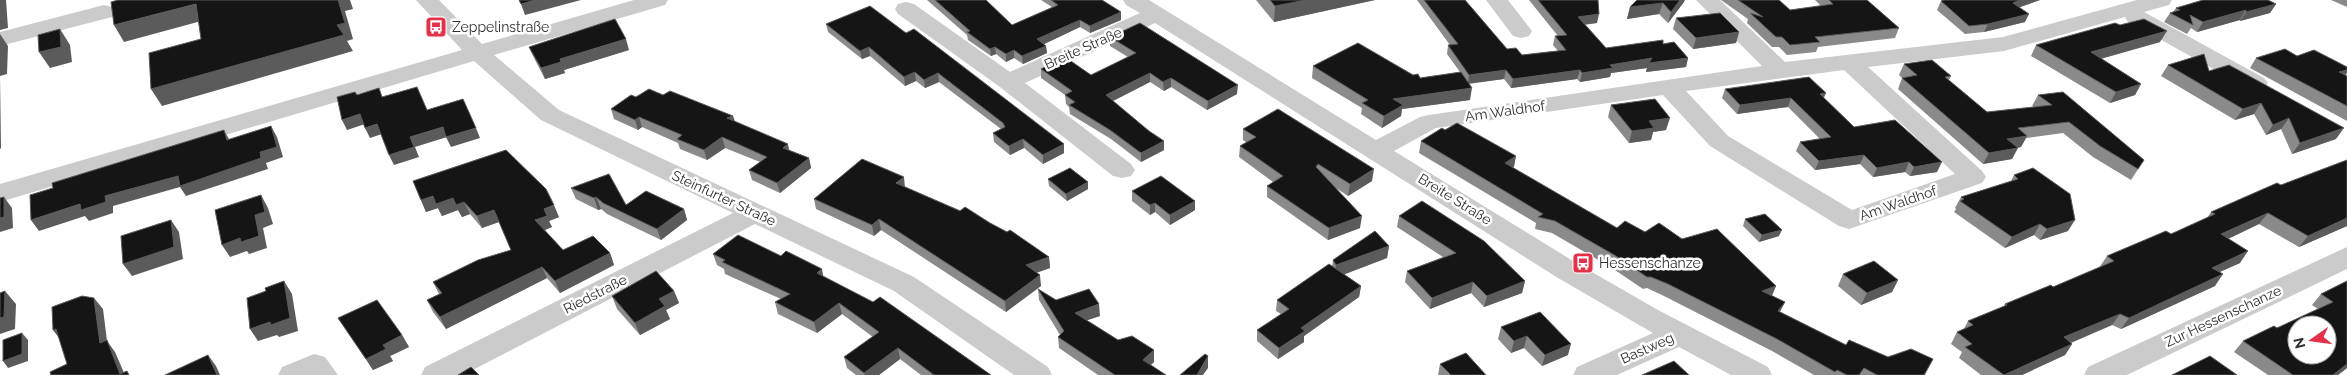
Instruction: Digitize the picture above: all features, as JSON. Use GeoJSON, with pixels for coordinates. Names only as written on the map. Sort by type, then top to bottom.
{"type":"FeatureCollection","features":[{"type":"Feature","properties":{"kind":"street","name":"Steinfurter Straße"},"geometry":{"type":"LineString","coordinates":[[427,0],[477,52],[550,115],[904,284],[1037,375]]}},
{"type":"Feature","properties":{"kind":"street"},"geometry":{"type":"LineString","coordinates":[[0,193],[658,0]]}},
{"type":"Feature","properties":{"kind":"street","name":"Breite Straße"},"geometry":{"type":"LineString","coordinates":[[1134,0],[1568,271],[1679,334],[1757,375]]}},
{"type":"Feature","properties":{"kind":"street"},"geometry":{"type":"LineString","coordinates":[[1497,0],[1521,32]]}},
{"type":"Feature","properties":{"kind":"street"},"geometry":{"type":"LineString","coordinates":[[1707,0],[1780,70]]}},
{"type":"Feature","properties":{"kind":"street","name":"Am Waldhof"},"geometry":{"type":"LineString","coordinates":[[1377,150],[1429,122],[1780,70],[2004,44],[2114,5],[2160,0]]}},
{"type":"Feature","properties":{"kind":"street"},"geometry":{"type":"LineString","coordinates":[[2114,5],[2278,95]]}},
{"type":"Feature","properties":{"kind":"street"},"geometry":{"type":"LineString","coordinates":[[906,9],[1008,82],[1122,170]]}},
{"type":"Feature","properties":{"kind":"street"},"geometry":{"type":"LineString","coordinates":[[0,39],[104,12]]}},
{"type":"Feature","properties":{"kind":"street","name":"Breite Straße"},"geometry":{"type":"LineString","coordinates":[[1008,82],[1157,14]]}},
{"type":"Feature","properties":{"kind":"street","name":"Am Waldhof"},"geometry":{"type":"LineString","coordinates":[[1669,87],[1719,141],[1849,220],[1974,177],[1850,63]]}},
{"type":"Feature","properties":{"kind":"street","name":"Riedstraße"},"geometry":{"type":"LineString","coordinates":[[436,375],[755,213]]}},
{"type":"Feature","properties":{"kind":"street","name":"Zur Hessenschanze"},"geometry":{"type":"LineString","coordinates":[[2099,375],[2347,257]]}},
{"type":"Feature","properties":{"kind":"street","name":"Bastweg"},"geometry":{"type":"LineString","coordinates":[[1588,375],[1679,334]]}},
{"type":"Feature","properties":{"kind":"street"},"geometry":{"type":"LineString","coordinates":[[294,375],[314,365],[323,375]]}},
{"type":"Feature","properties":{"kind":"building"},"geometry":{"type":"Polygon","coordinates":[[[118,0],[338,0],[345,23],[337,25],[344,35],[151,89],[149,53],[201,39],[196,4],[114,25],[111,2],[118,0]]]}},
{"type":"Feature","properties":{"kind":"building"},"geometry":{"type":"Polygon","coordinates":[[[519,0],[536,0],[521,4],[519,0]]]}},
{"type":"Feature","properties":{"kind":"building"},"geometry":{"type":"Polygon","coordinates":[[[935,0],[986,0],[1012,25],[1058,5],[1051,0],[1102,0],[1121,12],[1090,26],[1080,20],[1037,39],[1046,46],[1022,56],[1014,50],[1006,54],[995,47],[990,49],[967,32],[970,31],[935,0]]]}},
{"type":"Feature","properties":{"kind":"building"},"geometry":{"type":"Polygon","coordinates":[[[1270,0],[1306,0],[1275,6],[1270,0]]]}},
{"type":"Feature","properties":{"kind":"building"},"geometry":{"type":"Polygon","coordinates":[[[1424,0],[1465,0],[1507,49],[1516,48],[1522,55],[1566,50],[1555,36],[1567,35],[1538,0],[1598,0],[1599,14],[1578,17],[1606,48],[1663,40],[1663,44],[1674,42],[1688,58],[1649,63],[1652,58],[1610,65],[1613,68],[1582,73],[1580,70],[1513,79],[1506,70],[1469,75],[1448,45],[1458,44],[1424,0]]]}},
{"type":"Feature","properties":{"kind":"building"},"geometry":{"type":"Polygon","coordinates":[[[1637,0],[1680,0],[1671,12],[1663,3],[1630,7],[1637,0]]]}},
{"type":"Feature","properties":{"kind":"building"},"geometry":{"type":"Polygon","coordinates":[[[1738,0],[1779,0],[1790,10],[1833,4],[1829,0],[1867,0],[1899,28],[1815,37],[1820,42],[1790,45],[1782,37],[1776,37],[1750,13],[1763,17],[1738,0]]]}},
{"type":"Feature","properties":{"kind":"building"},"geometry":{"type":"Polygon","coordinates":[[[2020,0],[2013,3],[2029,14],[1988,24],[1969,26],[1941,1],[2020,0]]]}},
{"type":"Feature","properties":{"kind":"building"},"geometry":{"type":"Polygon","coordinates":[[[2203,0],[2268,0],[2276,4],[2203,22],[2190,15],[2193,25],[2170,13],[2180,10],[2176,8],[2203,0]]]}},
{"type":"Feature","properties":{"kind":"building"},"geometry":{"type":"Polygon","coordinates":[[[870,6],[906,33],[914,29],[1064,144],[1043,155],[1023,139],[1009,146],[993,133],[1005,127],[1003,123],[938,73],[924,80],[915,72],[904,77],[869,47],[860,51],[826,24],[870,6]]]}},
{"type":"Feature","properties":{"kind":"building"},"geometry":{"type":"Polygon","coordinates":[[[1720,13],[1739,32],[1696,38],[1676,18],[1720,13]]]}},
{"type":"Feature","properties":{"kind":"building"},"geometry":{"type":"Polygon","coordinates":[[[615,19],[626,39],[560,59],[561,62],[541,68],[529,47],[615,19]]]}},
{"type":"Feature","properties":{"kind":"building"},"geometry":{"type":"Polygon","coordinates":[[[2144,19],[2167,31],[2091,52],[2141,84],[2116,92],[2036,45],[2115,23],[2120,25],[2144,19]]]}},
{"type":"Feature","properties":{"kind":"building"},"geometry":{"type":"Polygon","coordinates":[[[1140,23],[1238,85],[1208,101],[1171,78],[1163,82],[1150,73],[1106,95],[1164,141],[1141,153],[1110,130],[1069,105],[1075,102],[1065,95],[1072,91],[1041,69],[1065,57],[1091,75],[1136,53],[1110,37],[1140,23]]]}},
{"type":"Feature","properties":{"kind":"building"},"geometry":{"type":"Polygon","coordinates":[[[60,29],[61,47],[39,52],[38,35],[60,29]]]}},
{"type":"Feature","properties":{"kind":"building"},"geometry":{"type":"Polygon","coordinates":[[[1358,43],[1413,75],[1418,74],[1420,78],[1461,72],[1472,88],[1393,99],[1403,105],[1384,116],[1362,103],[1368,100],[1313,66],[1358,43]]]}},
{"type":"Feature","properties":{"kind":"building"},"geometry":{"type":"Polygon","coordinates":[[[2285,49],[2297,56],[2314,50],[2347,67],[2347,70],[2339,72],[2347,76],[2347,106],[2256,58],[2285,49]]]}},
{"type":"Feature","properties":{"kind":"building"},"geometry":{"type":"Polygon","coordinates":[[[2204,54],[2209,71],[2229,65],[2344,128],[2300,143],[2289,118],[2273,125],[2261,103],[2243,109],[2168,65],[2204,54]]]}},
{"type":"Feature","properties":{"kind":"building"},"geometry":{"type":"Polygon","coordinates":[[[1932,60],[1951,76],[1945,77],[1987,112],[2052,105],[2038,95],[2063,92],[2144,160],[2138,169],[2100,146],[2069,122],[2018,128],[2027,136],[2007,139],[2018,148],[1989,153],[1902,78],[1917,75],[1904,64],[1932,60]]]}},
{"type":"Feature","properties":{"kind":"building"},"geometry":{"type":"Polygon","coordinates":[[[1809,77],[1826,93],[1820,94],[1854,127],[1895,120],[1942,162],[1914,167],[1909,162],[1877,168],[1864,155],[1819,161],[1800,142],[1831,137],[1791,98],[1740,105],[1725,89],[1809,77]]]}},
{"type":"Feature","properties":{"kind":"building"},"geometry":{"type":"Polygon","coordinates":[[[417,87],[427,110],[463,99],[476,128],[446,137],[443,127],[410,137],[414,147],[389,155],[377,124],[365,128],[360,114],[342,120],[337,97],[355,92],[357,95],[379,88],[382,97],[417,87]]]}},
{"type":"Feature","properties":{"kind":"building"},"geometry":{"type":"Polygon","coordinates":[[[649,89],[663,95],[670,91],[733,116],[727,118],[788,144],[783,148],[809,158],[777,183],[749,170],[767,157],[722,137],[704,150],[677,139],[682,135],[639,117],[635,120],[611,109],[631,95],[636,97],[649,89]]]}},
{"type":"Feature","properties":{"kind":"building"},"geometry":{"type":"Polygon","coordinates":[[[1655,99],[1670,118],[1649,121],[1654,128],[1632,131],[1611,105],[1655,99]]]}},
{"type":"Feature","properties":{"kind":"building"},"geometry":{"type":"Polygon","coordinates":[[[1278,109],[1374,169],[1350,184],[1318,164],[1316,167],[1362,216],[1329,228],[1267,186],[1283,176],[1240,146],[1256,137],[1243,129],[1278,109]]]}},
{"type":"Feature","properties":{"kind":"building"},"geometry":{"type":"Polygon","coordinates":[[[1457,123],[1516,156],[1505,163],[1617,228],[1625,221],[1645,232],[1659,223],[1682,239],[1717,229],[1776,286],[1762,291],[1785,302],[1778,311],[1846,345],[1849,340],[1888,357],[1911,349],[1933,359],[1924,375],[1877,375],[1864,368],[1859,375],[1847,375],[1837,370],[1835,372],[1777,339],[1668,284],[1647,277],[1616,256],[1555,221],[1538,217],[1543,214],[1421,141],[1442,128],[1445,130],[1457,123]]]}},
{"type":"Feature","properties":{"kind":"building"},"geometry":{"type":"Polygon","coordinates":[[[271,126],[277,147],[260,152],[261,158],[180,186],[178,176],[105,196],[106,202],[81,210],[80,204],[31,220],[30,195],[53,188],[52,183],[224,130],[227,140],[271,126]]]}},
{"type":"Feature","properties":{"kind":"building"},"geometry":{"type":"Polygon","coordinates":[[[506,150],[546,189],[554,205],[544,209],[547,216],[535,220],[563,250],[593,236],[610,253],[555,281],[542,267],[440,317],[427,300],[442,293],[433,282],[478,260],[511,250],[494,210],[477,216],[464,202],[456,205],[453,198],[436,204],[433,196],[421,200],[413,181],[506,150]]]}},
{"type":"Feature","properties":{"kind":"building"},"geometry":{"type":"Polygon","coordinates":[[[862,159],[904,177],[896,183],[960,211],[965,207],[1007,232],[1010,230],[1049,257],[1026,265],[1040,275],[1005,301],[879,219],[872,225],[814,199],[862,159]]]}},
{"type":"Feature","properties":{"kind":"building"},"geometry":{"type":"Polygon","coordinates":[[[2347,160],[2347,218],[2308,236],[2268,213],[2221,234],[2248,251],[2212,268],[2223,274],[2129,318],[2120,314],[2064,337],[2072,344],[2004,375],[1965,347],[1972,344],[1957,332],[1973,325],[1968,321],[2007,305],[2005,304],[2051,285],[2053,287],[2114,261],[2107,256],[2166,231],[2171,234],[2215,214],[2211,212],[2277,183],[2281,185],[2347,160]]]}},
{"type":"Feature","properties":{"kind":"building"},"geometry":{"type":"Polygon","coordinates":[[[1070,168],[1088,182],[1066,194],[1048,179],[1070,168]]]}},
{"type":"Feature","properties":{"kind":"building"},"geometry":{"type":"Polygon","coordinates":[[[2033,168],[2070,194],[2075,220],[2047,229],[2040,224],[2012,237],[1960,201],[1964,199],[1961,197],[2018,179],[2014,175],[2033,168]]]}},
{"type":"Feature","properties":{"kind":"building"},"geometry":{"type":"Polygon","coordinates":[[[609,174],[626,205],[646,191],[684,209],[657,229],[603,203],[596,197],[594,198],[571,188],[609,174]]]}},
{"type":"Feature","properties":{"kind":"building"},"geometry":{"type":"Polygon","coordinates":[[[1161,176],[1195,201],[1170,215],[1155,203],[1150,205],[1132,191],[1161,176]]]}},
{"type":"Feature","properties":{"kind":"building"},"geometry":{"type":"Polygon","coordinates":[[[261,195],[265,212],[255,215],[259,236],[241,242],[240,238],[222,245],[215,210],[261,195]]]}},
{"type":"Feature","properties":{"kind":"building"},"geometry":{"type":"Polygon","coordinates":[[[4,197],[4,217],[0,218],[0,198],[4,197]]]}},
{"type":"Feature","properties":{"kind":"building"},"geometry":{"type":"Polygon","coordinates":[[[1422,201],[1484,241],[1525,281],[1487,296],[1473,282],[1432,298],[1407,271],[1456,253],[1399,216],[1422,201]]]}},
{"type":"Feature","properties":{"kind":"building"},"geometry":{"type":"Polygon","coordinates":[[[1765,214],[1782,230],[1762,235],[1745,219],[1765,214]]]}},
{"type":"Feature","properties":{"kind":"building"},"geometry":{"type":"Polygon","coordinates":[[[171,220],[174,247],[123,264],[121,236],[171,220]]]}},
{"type":"Feature","properties":{"kind":"building"},"geometry":{"type":"Polygon","coordinates":[[[1375,231],[1389,246],[1336,265],[1333,260],[1375,231]]]}},
{"type":"Feature","properties":{"kind":"building"},"geometry":{"type":"Polygon","coordinates":[[[738,235],[781,256],[786,251],[822,269],[817,273],[873,302],[880,297],[991,375],[934,375],[898,348],[864,373],[844,357],[879,332],[839,303],[814,322],[775,302],[790,294],[722,262],[725,260],[713,254],[738,235]]]}},
{"type":"Feature","properties":{"kind":"building"},"geometry":{"type":"Polygon","coordinates":[[[1874,261],[1898,280],[1867,293],[1843,274],[1874,261]]]}},
{"type":"Feature","properties":{"kind":"building"},"geometry":{"type":"Polygon","coordinates":[[[1329,264],[1361,286],[1301,328],[1305,331],[1279,348],[1257,330],[1289,309],[1277,300],[1329,264]]]}},
{"type":"Feature","properties":{"kind":"building"},"geometry":{"type":"Polygon","coordinates":[[[656,271],[674,291],[659,299],[665,306],[635,323],[612,296],[656,271]]]}},
{"type":"Feature","properties":{"kind":"building"},"geometry":{"type":"Polygon","coordinates":[[[284,281],[290,318],[271,325],[270,322],[250,329],[247,298],[266,291],[265,288],[284,281]]]}},
{"type":"Feature","properties":{"kind":"building"},"geometry":{"type":"Polygon","coordinates":[[[2347,281],[2347,364],[2333,375],[2293,375],[2243,341],[2274,326],[2277,328],[2287,323],[2287,365],[2337,365],[2337,315],[2305,315],[2333,302],[2321,294],[2347,281]]]}},
{"type":"Feature","properties":{"kind":"building"},"geometry":{"type":"Polygon","coordinates":[[[1038,289],[1056,300],[1089,289],[1099,304],[1075,313],[1118,340],[1132,336],[1154,350],[1143,360],[1166,375],[1115,375],[1058,337],[1064,331],[1038,289]]]}},
{"type":"Feature","properties":{"kind":"building"},"geometry":{"type":"Polygon","coordinates":[[[5,291],[4,317],[0,318],[0,293],[5,291]]]}},
{"type":"Feature","properties":{"kind":"building"},"geometry":{"type":"Polygon","coordinates":[[[82,296],[94,298],[100,343],[107,340],[120,374],[127,371],[129,375],[51,375],[50,372],[67,364],[56,329],[53,330],[52,307],[82,296]]]}},
{"type":"Feature","properties":{"kind":"building"},"geometry":{"type":"Polygon","coordinates":[[[377,300],[402,335],[383,345],[386,349],[366,359],[338,318],[377,300]]]}},
{"type":"Feature","properties":{"kind":"building"},"geometry":{"type":"Polygon","coordinates":[[[1540,312],[1571,344],[1545,355],[1527,336],[1514,341],[1501,327],[1540,312]]]}},
{"type":"Feature","properties":{"kind":"building"},"geometry":{"type":"Polygon","coordinates":[[[22,333],[22,354],[3,361],[3,340],[22,333]]]}},
{"type":"Feature","properties":{"kind":"building"},"geometry":{"type":"Polygon","coordinates":[[[1466,353],[1486,375],[1451,375],[1440,364],[1466,353]]]}},
{"type":"Feature","properties":{"kind":"building"},"geometry":{"type":"Polygon","coordinates":[[[1205,354],[1208,356],[1197,375],[1180,375],[1205,354]]]}},
{"type":"Feature","properties":{"kind":"building"},"geometry":{"type":"Polygon","coordinates":[[[208,355],[217,375],[165,375],[208,355]]]}},
{"type":"Feature","properties":{"kind":"building"},"geometry":{"type":"Polygon","coordinates":[[[2210,356],[2237,375],[2172,375],[2210,356]]]}},
{"type":"Feature","properties":{"kind":"building"},"geometry":{"type":"Polygon","coordinates":[[[1674,361],[1689,375],[1642,375],[1674,361]]]}},
{"type":"Feature","properties":{"kind":"building"},"geometry":{"type":"Polygon","coordinates":[[[471,367],[479,375],[458,375],[471,367]]]}},
{"type":"Feature","properties":{"kind":"place","name":"Zeppelinstraße"},"geometry":{"type":"Point","coordinates":[436,27]}},
{"type":"Feature","properties":{"kind":"place","name":"Hessenschanze"},"geometry":{"type":"Point","coordinates":[1583,263]}}]}
